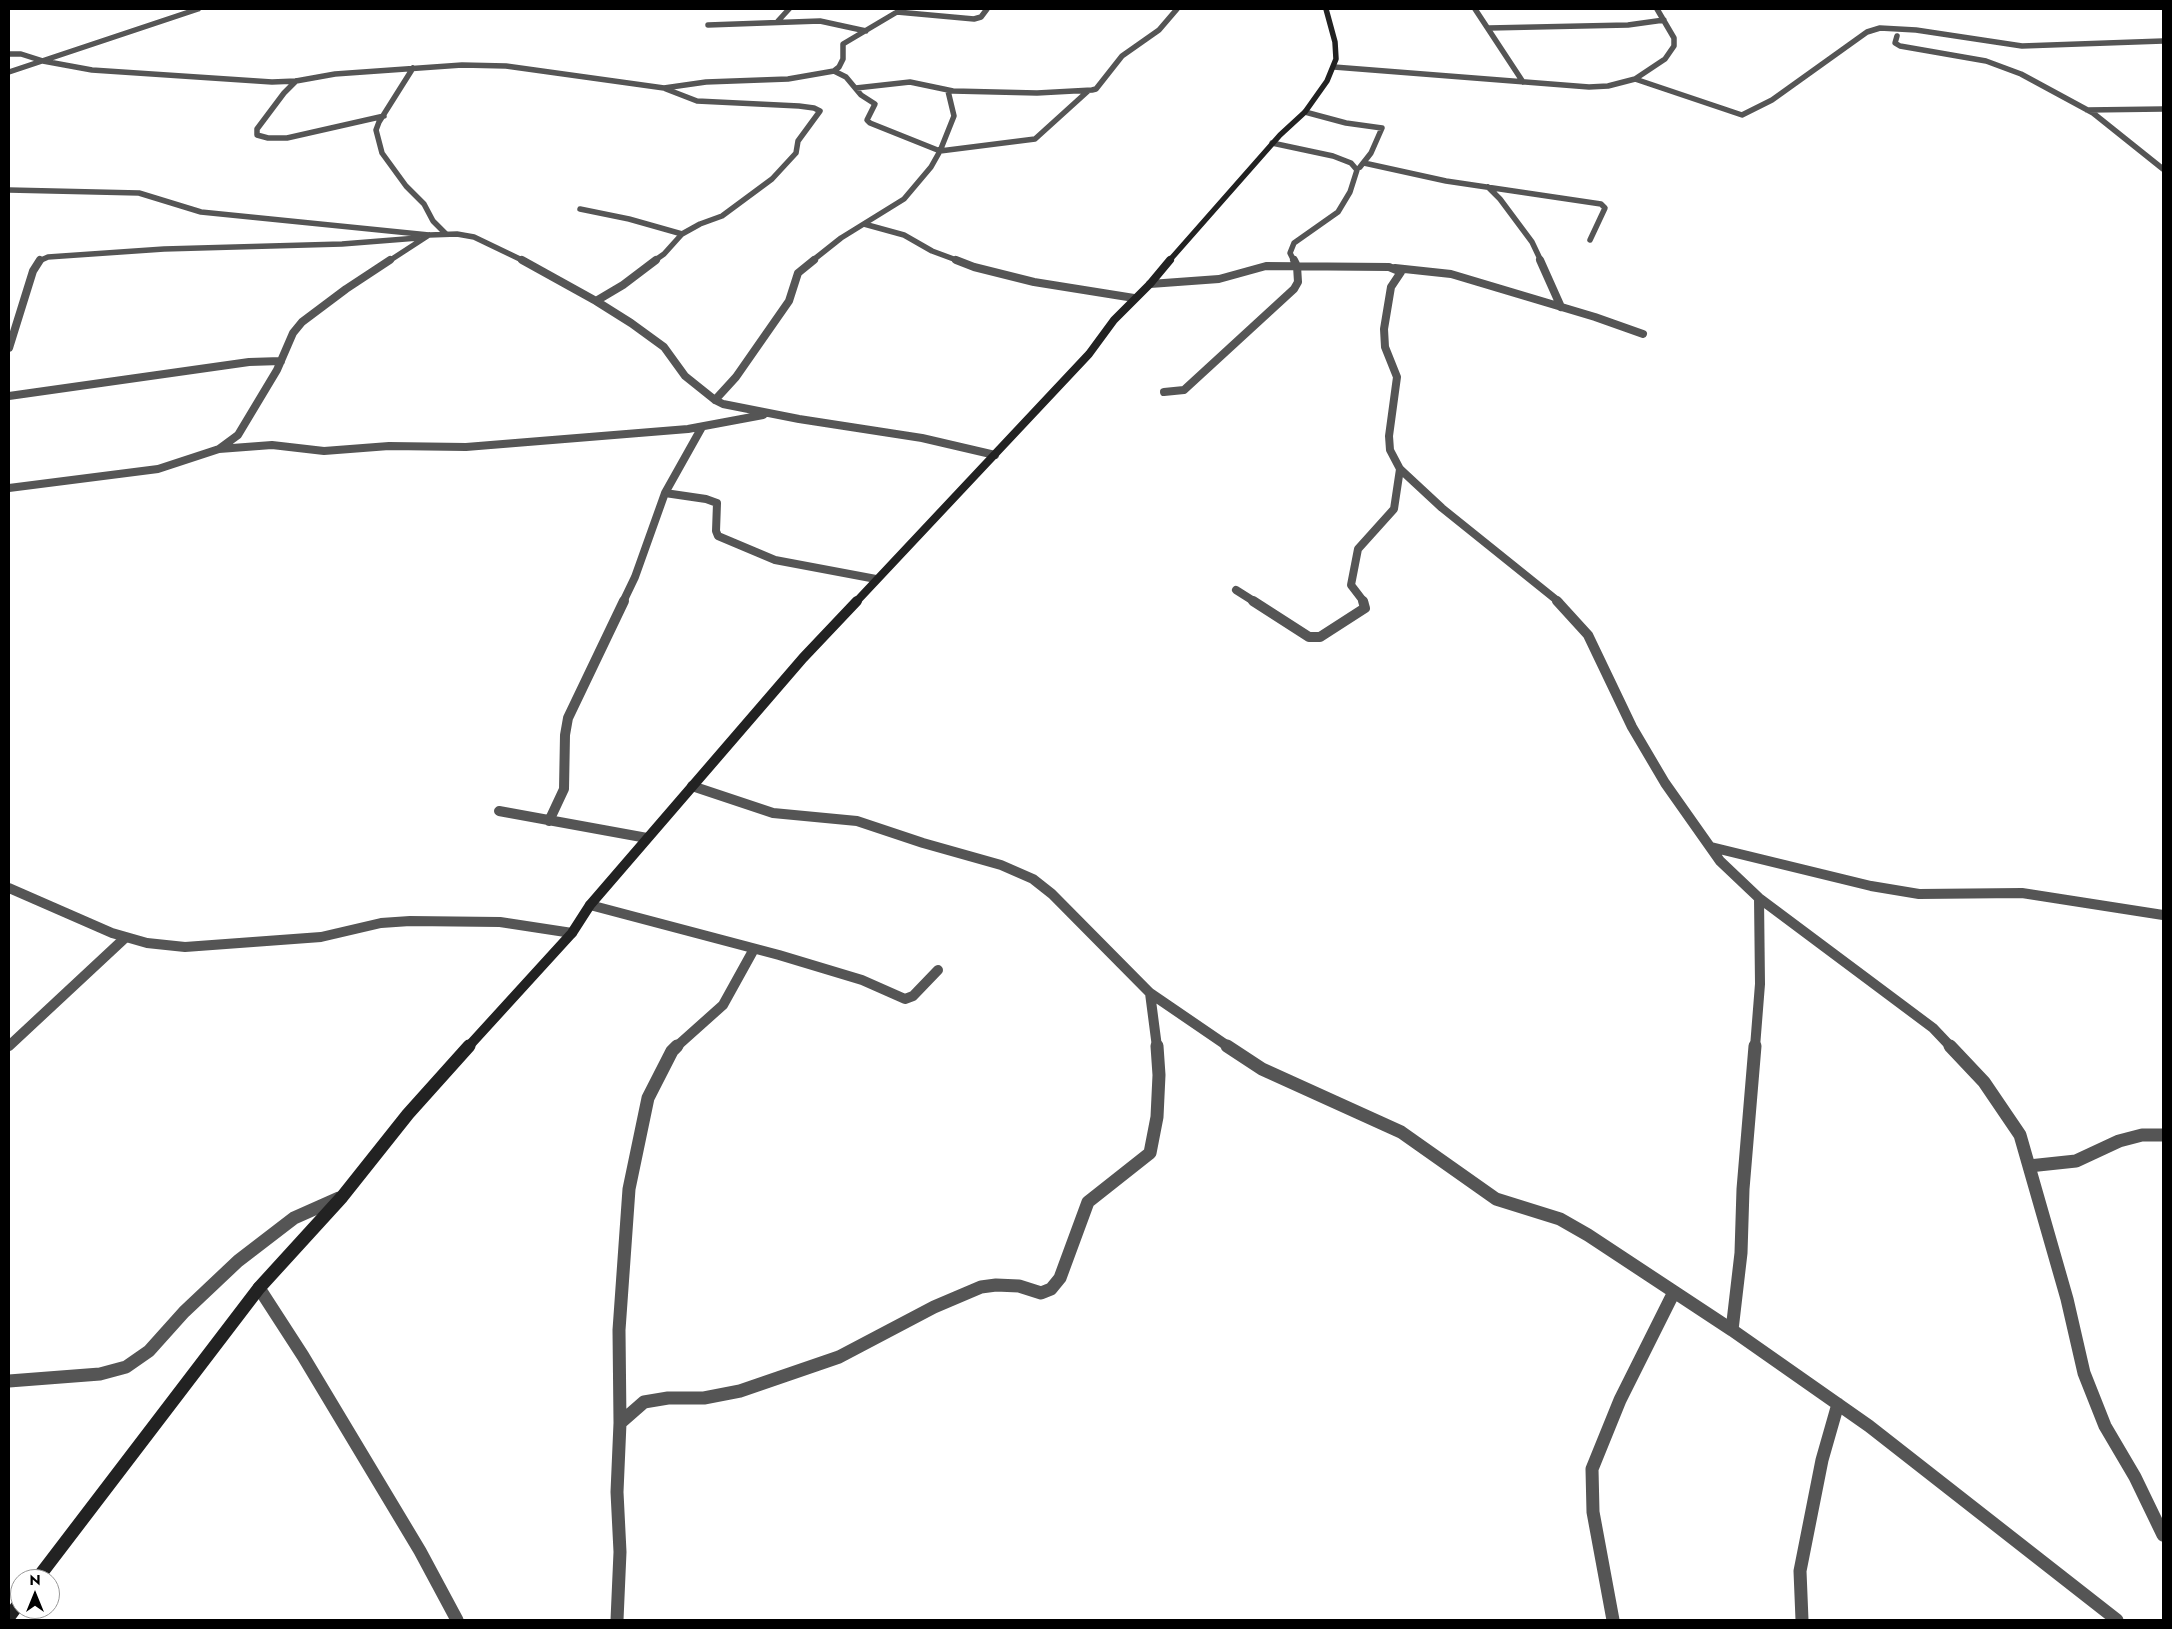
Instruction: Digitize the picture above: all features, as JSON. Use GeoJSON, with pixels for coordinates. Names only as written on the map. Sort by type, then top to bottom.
{"type":"FeatureCollection","features":[{"type":"Feature","properties":{"kind":"main road"},"geometry":{"type":"LineString","coordinates":[[45,1569],[259,1288],[342,1197],[408,1114],[572,934],[590,905],[802,658],[1089,354],[1114,320],[1150,284],[1196,228],[1272,143],[1305,112],[1334,67],[1336,59],[1335,42],[1326,9]]}},
{"type":"Feature","properties":{"kind":"street"},"geometry":{"type":"LineString","coordinates":[[10,73],[198,9]]}},
{"type":"Feature","properties":{"kind":"street"},"geometry":{"type":"LineString","coordinates":[[778,21],[789,9]]}},
{"type":"Feature","properties":{"kind":"street"},"geometry":{"type":"LineString","coordinates":[[664,88],[706,82],[788,79],[834,71],[840,67],[844,59],[843,44],[900,10],[964,19],[981,17],[987,9]]}},
{"type":"Feature","properties":{"kind":"street"},"geometry":{"type":"LineString","coordinates":[[856,88],[910,82],[948,91],[1037,93],[1088,91],[1096,89],[1122,56],[1159,30],[1176,9]]}},
{"type":"Feature","properties":{"kind":"street"},"geometry":{"type":"LineString","coordinates":[[1476,9],[1523,82]]}},
{"type":"Feature","properties":{"kind":"street"},"geometry":{"type":"LineString","coordinates":[[1334,67],[1589,87],[1608,86],[1635,79],[1665,59],[1674,46],[1674,38],[1657,9]]}},
{"type":"Feature","properties":{"kind":"street"},"geometry":{"type":"LineString","coordinates":[[1489,28],[1628,25],[1664,20]]}},
{"type":"Feature","properties":{"kind":"street"},"geometry":{"type":"LineString","coordinates":[[708,25],[820,21],[866,31]]}},
{"type":"Feature","properties":{"kind":"street"},"geometry":{"type":"LineString","coordinates":[[1635,79],[1742,115],[1772,100],[1867,32],[1880,28],[1916,30],[2029,46],[2163,42]]}},
{"type":"Feature","properties":{"kind":"street"},"geometry":{"type":"LineString","coordinates":[[1897,36],[1895,43],[1900,46],[1995,63],[2021,74],[2087,110],[2163,169]]}},
{"type":"Feature","properties":{"kind":"street"},"geometry":{"type":"LineString","coordinates":[[9,54],[21,54],[43,61],[92,70],[272,82],[296,81],[335,74],[413,68],[462,65],[506,66],[664,88],[697,101],[799,106],[814,108],[820,111],[798,141],[796,153],[772,178],[722,216],[700,224],[682,234],[664,254],[624,285],[596,301]]}},
{"type":"Feature","properties":{"kind":"street"},"geometry":{"type":"LineString","coordinates":[[413,68],[376,130],[382,153],[406,186],[421,200],[433,222],[446,234]]}},
{"type":"Feature","properties":{"kind":"street"},"geometry":{"type":"LineString","coordinates":[[834,71],[846,77],[861,95],[875,104],[867,120],[870,123],[940,151],[1035,140],[1088,91]]}},
{"type":"Feature","properties":{"kind":"street"},"geometry":{"type":"LineString","coordinates":[[296,81],[284,93],[262,123],[256,132],[257,136],[287,138],[384,116]]}},
{"type":"Feature","properties":{"kind":"street"},"geometry":{"type":"LineString","coordinates":[[715,400],[736,377],[789,301],[796,275],[810,261],[841,238],[904,199],[931,167],[940,151],[954,113],[948,91]]}},
{"type":"Feature","properties":{"kind":"street"},"geometry":{"type":"LineString","coordinates":[[2087,110],[2163,109]]}},
{"type":"Feature","properties":{"kind":"street"},"geometry":{"type":"LineString","coordinates":[[1164,392],[1184,390],[1294,289],[1298,282],[1297,266],[1290,253],[1294,243],[1340,210],[1350,192],[1357,170],[1371,153],[1382,128],[1346,123],[1305,112]]}},
{"type":"Feature","properties":{"kind":"street"},"geometry":{"type":"LineString","coordinates":[[1272,143],[1333,156],[1351,162],[1357,170]]}},
{"type":"Feature","properties":{"kind":"street"},"geometry":{"type":"LineString","coordinates":[[1364,163],[1446,181],[1601,204],[1605,208],[1590,240]]}},
{"type":"Feature","properties":{"kind":"street"},"geometry":{"type":"LineString","coordinates":[[1488,187],[1500,199],[1532,242],[1561,308]]}},
{"type":"Feature","properties":{"kind":"street"},"geometry":{"type":"LineString","coordinates":[[9,190],[139,193],[201,212],[296,223],[429,235],[446,234],[474,237],[522,260],[596,301],[664,347],[685,376],[715,400],[726,406],[922,438],[995,455]]}},
{"type":"Feature","properties":{"kind":"street"},"geometry":{"type":"LineString","coordinates":[[580,209],[629,219],[682,234]]}},
{"type":"Feature","properties":{"kind":"street"},"geometry":{"type":"LineString","coordinates":[[864,224],[904,235],[932,251],[974,267],[1034,282],[1134,298]]}},
{"type":"Feature","properties":{"kind":"street"},"geometry":{"type":"LineString","coordinates":[[9,348],[12,333],[34,271],[42,259],[48,257],[164,249],[376,242],[409,240],[429,235]]}},
{"type":"Feature","properties":{"kind":"street"},"geometry":{"type":"LineString","coordinates":[[219,449],[233,440],[238,434],[281,361],[293,333],[302,322],[346,289],[429,235]]}},
{"type":"Feature","properties":{"kind":"street"},"geometry":{"type":"LineString","coordinates":[[1150,284],[1219,279],[1266,266],[1425,270],[1452,274],[1595,317],[1643,334]]}},
{"type":"Feature","properties":{"kind":"street"},"geometry":{"type":"LineString","coordinates":[[1395,268],[1400,274],[1391,287],[1384,329],[1385,347],[1397,377],[1389,436],[1390,450],[1400,469],[1442,508],[1561,604],[1579,623],[1588,635],[1632,727],[1665,784],[1720,861],[1759,898],[1933,1028],[1984,1082],[2020,1135],[2067,1299],[2084,1373],[2105,1426],[2135,1477],[2163,1535]]}},
{"type":"Feature","properties":{"kind":"street"},"geometry":{"type":"LineString","coordinates":[[9,396],[249,362],[281,361]]}},
{"type":"Feature","properties":{"kind":"street"},"geometry":{"type":"LineString","coordinates":[[9,488],[158,469],[219,449],[272,445],[324,451],[389,446],[466,447],[616,436],[702,427],[768,414]]}},
{"type":"Feature","properties":{"kind":"street"},"geometry":{"type":"LineString","coordinates":[[549,821],[564,789],[565,735],[568,718],[635,577],[665,493],[702,427]]}},
{"type":"Feature","properties":{"kind":"street"},"geometry":{"type":"LineString","coordinates":[[1236,590],[1309,637],[1320,637],[1365,608],[1365,603],[1351,585],[1358,549],[1394,509],[1400,469]]}},
{"type":"Feature","properties":{"kind":"street"},"geometry":{"type":"LineString","coordinates":[[665,493],[706,499],[717,503],[716,531],[718,536],[768,557],[801,566],[876,578]]}},
{"type":"Feature","properties":{"kind":"street"},"geometry":{"type":"LineString","coordinates":[[692,786],[772,813],[856,820],[1024,874],[1052,894],[1150,993],[1262,1070],[1401,1132],[1496,1199],[1560,1219],[1588,1235],[1732,1330],[1838,1404],[2117,1620]]}},
{"type":"Feature","properties":{"kind":"street"},"geometry":{"type":"LineString","coordinates":[[498,811],[648,838]]}},
{"type":"Feature","properties":{"kind":"street"},"geometry":{"type":"LineString","coordinates":[[1711,847],[1871,886],[1919,894],[2022,893],[2163,915]]}},
{"type":"Feature","properties":{"kind":"street"},"geometry":{"type":"LineString","coordinates":[[9,888],[112,933],[147,944],[185,947],[320,937],[380,923],[410,921],[500,922],[572,934]]}},
{"type":"Feature","properties":{"kind":"street"},"geometry":{"type":"LineString","coordinates":[[1732,1330],[1741,1253],[1743,1189],[1760,984],[1759,898]]}},
{"type":"Feature","properties":{"kind":"street"},"geometry":{"type":"LineString","coordinates":[[590,905],[862,980],[905,999],[913,996],[938,970]]}},
{"type":"Feature","properties":{"kind":"street"},"geometry":{"type":"LineString","coordinates":[[9,1046],[126,937]]}},
{"type":"Feature","properties":{"kind":"street"},"geometry":{"type":"LineString","coordinates":[[616,1620],[620,1552],[618,1492],[620,1423],[619,1330],[629,1189],[648,1098],[672,1051],[722,1005],[754,949]]}},
{"type":"Feature","properties":{"kind":"street"},"geometry":{"type":"LineString","coordinates":[[620,1423],[644,1402],[668,1398],[704,1398],[740,1391],[839,1357],[934,1306],[980,1287],[996,1285],[1019,1286],[1041,1293],[1051,1289],[1060,1278],[1088,1202],[1150,1152],[1157,1117],[1159,1075],[1150,993]]}},
{"type":"Feature","properties":{"kind":"street"},"geometry":{"type":"LineString","coordinates":[[2029,1166],[2076,1161],[2119,1141],[2142,1135],[2163,1135]]}},
{"type":"Feature","properties":{"kind":"street"},"geometry":{"type":"LineString","coordinates":[[9,1381],[100,1374],[126,1367],[149,1351],[184,1312],[238,1261],[294,1218],[342,1197]]}},
{"type":"Feature","properties":{"kind":"street"},"geometry":{"type":"LineString","coordinates":[[259,1288],[303,1356],[420,1551],[457,1620]]}},
{"type":"Feature","properties":{"kind":"street"},"geometry":{"type":"LineString","coordinates":[[1613,1620],[1593,1512],[1592,1469],[1620,1400],[1674,1292]]}},
{"type":"Feature","properties":{"kind":"street"},"geometry":{"type":"LineString","coordinates":[[1802,1620],[1800,1572],[1822,1460],[1838,1404]]}}]}
